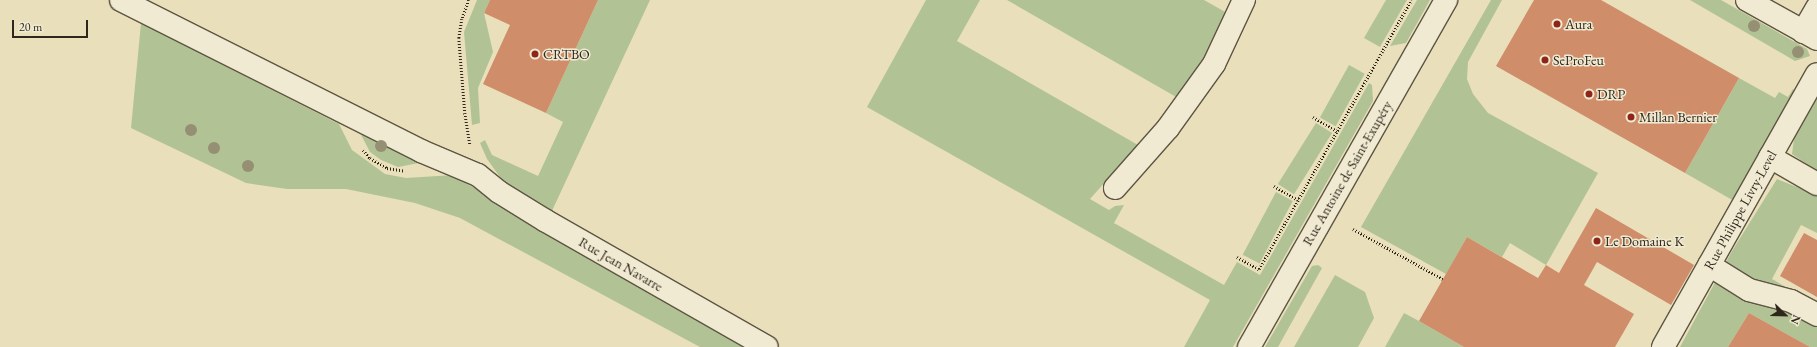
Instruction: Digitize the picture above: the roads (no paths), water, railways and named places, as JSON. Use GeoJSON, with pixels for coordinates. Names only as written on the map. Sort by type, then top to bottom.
{"type":"FeatureCollection","features":[{"type":"Feature","properties":{"kind":"street","name":"Rue Jean Navarre"},"geometry":{"type":"LineString","coordinates":[[121,0],[421,151],[478,175],[498,192],[546,221],[767,347]]}},
{"type":"Feature","properties":{"kind":"street"},"geometry":{"type":"LineString","coordinates":[[1115,188],[1168,128],[1214,64],[1244,0]]}},
{"type":"Feature","properties":{"kind":"street","name":"Rue Antoine de Saint-Exupéry"},"geometry":{"type":"LineString","coordinates":[[1249,347],[1446,0]]}},
{"type":"Feature","properties":{"kind":"street"},"geometry":{"type":"LineString","coordinates":[[1748,0],[1810,36],[1817,8]]}},
{"type":"Feature","properties":{"kind":"street","name":"Rue Philippe Livry-Level"},"geometry":{"type":"LineString","coordinates":[[1663,347],[1817,74]]}},
{"type":"Feature","properties":{"kind":"street"},"geometry":{"type":"LineString","coordinates":[[1770,157],[1817,184]]}},
{"type":"Feature","properties":{"kind":"street"},"geometry":{"type":"LineString","coordinates":[[1709,265],[1749,290],[1791,301],[1817,315]]}},
{"type":"Feature","properties":{"kind":"place","name":"Aura"},"geometry":{"type":"Point","coordinates":[1557,24]}},
{"type":"Feature","properties":{"kind":"place","name":"CRTBO"},"geometry":{"type":"Point","coordinates":[535,54]}},
{"type":"Feature","properties":{"kind":"place","name":"SeProFeu"},"geometry":{"type":"Point","coordinates":[1545,60]}},
{"type":"Feature","properties":{"kind":"place","name":"DRP"},"geometry":{"type":"Point","coordinates":[1589,94]}},
{"type":"Feature","properties":{"kind":"place","name":"Millan Bernier"},"geometry":{"type":"Point","coordinates":[1631,117]}},
{"type":"Feature","properties":{"kind":"place","name":"Le Domaine K"},"geometry":{"type":"Point","coordinates":[1597,241]}}]}
